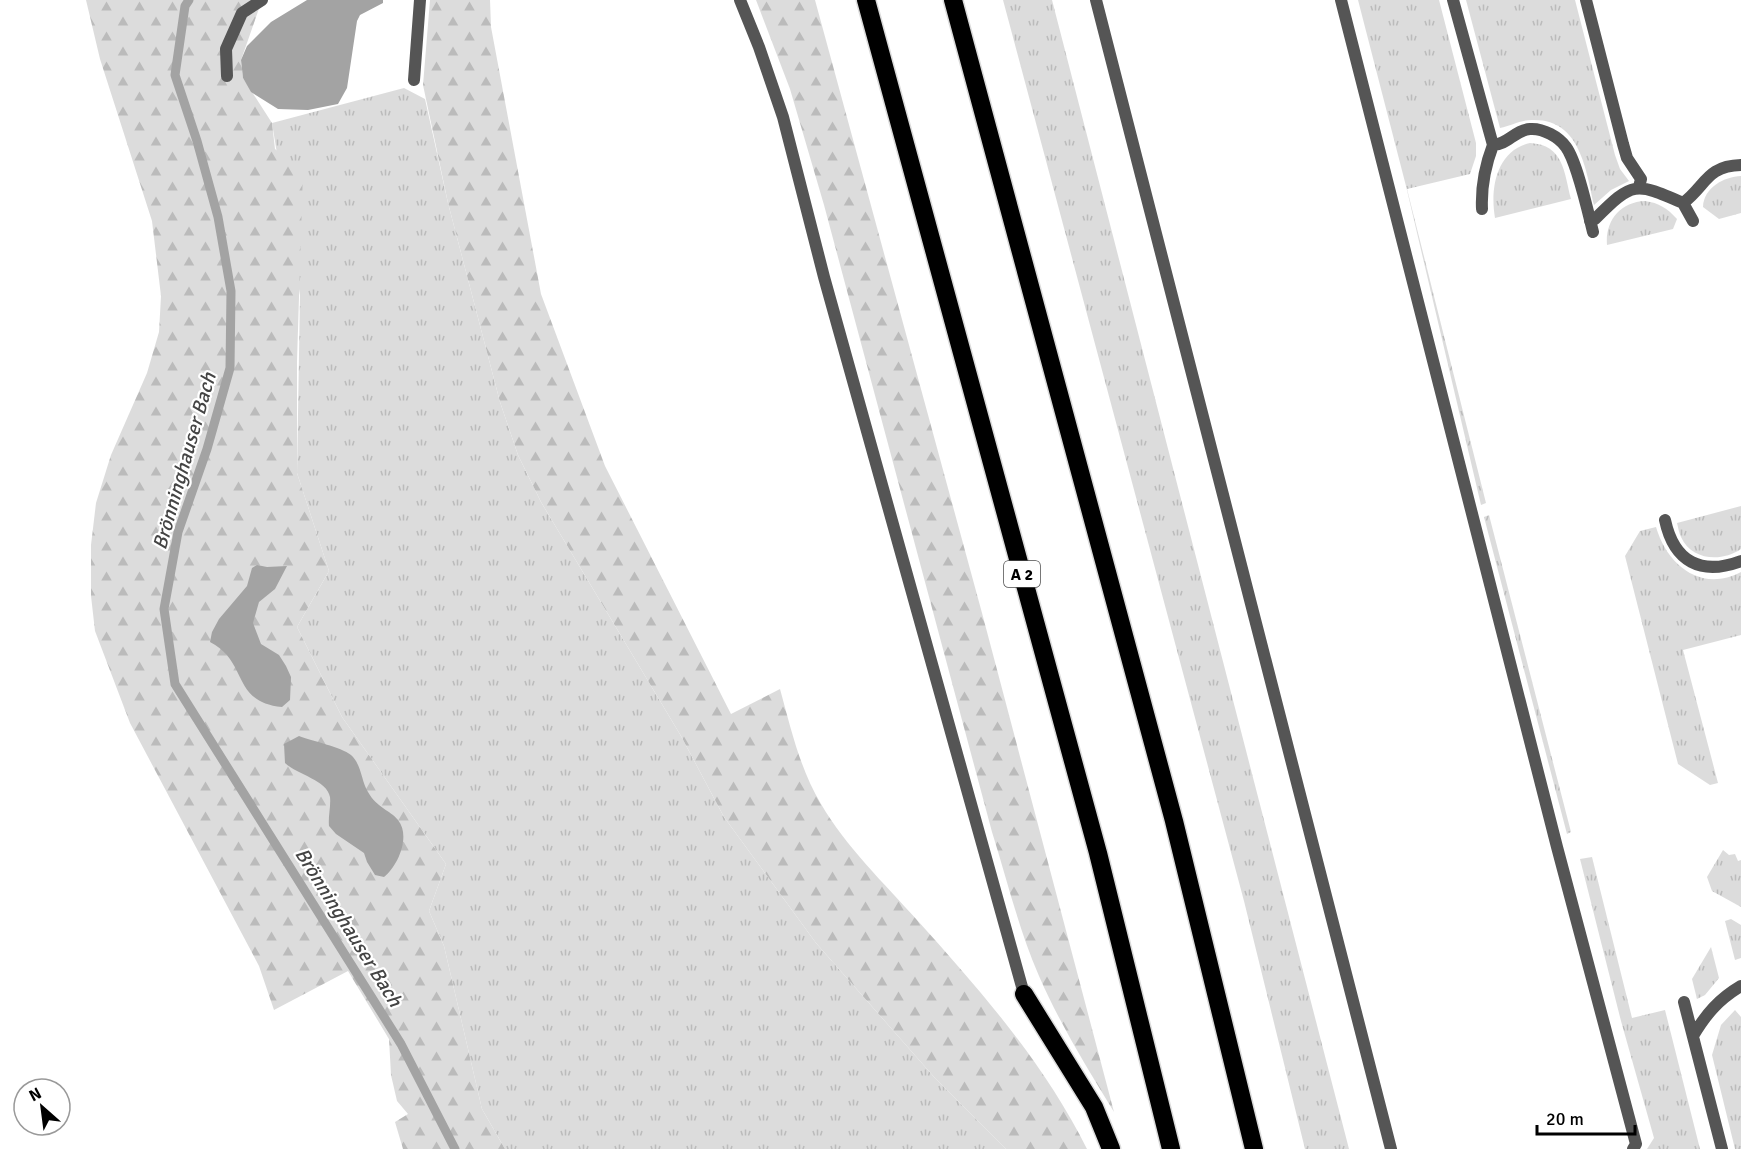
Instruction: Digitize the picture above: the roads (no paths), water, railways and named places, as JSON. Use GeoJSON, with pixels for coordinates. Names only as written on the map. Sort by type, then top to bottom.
{"type":"FeatureCollection","features":[{"type":"Feature","properties":{"kind":"highway","name":"A 2"},"geometry":{"type":"LineString","coordinates":[[866,0],[1098,853],[1171,1149]]}},
{"type":"Feature","properties":{"kind":"highway"},"geometry":{"type":"LineString","coordinates":[[953,0],[1174,821],[1254,1149]]}},
{"type":"Feature","properties":{"kind":"highway"},"geometry":{"type":"LineString","coordinates":[[1024,994],[1094,1107],[1112,1149]]}},
{"type":"Feature","properties":{"kind":"lane"},"geometry":{"type":"LineString","coordinates":[[227,76],[226,49],[242,13],[262,0]]}},
{"type":"Feature","properties":{"kind":"lane"},"geometry":{"type":"LineString","coordinates":[[414,80],[420,0]]}},
{"type":"Feature","properties":{"kind":"lane"},"geometry":{"type":"LineString","coordinates":[[740,0],[783,117],[825,277],[1024,994]]}},
{"type":"Feature","properties":{"kind":"lane"},"geometry":{"type":"LineString","coordinates":[[1096,0],[1391,1149]]}},
{"type":"Feature","properties":{"kind":"lane"},"geometry":{"type":"LineString","coordinates":[[1341,0],[1557,848],[1636,1144],[1633,1149]]}},
{"type":"Feature","properties":{"kind":"lane"},"geometry":{"type":"LineString","coordinates":[[1453,0],[1492,145],[1481,190],[1482,209]]}},
{"type":"Feature","properties":{"kind":"lane"},"geometry":{"type":"LineString","coordinates":[[1586,0],[1627,158],[1641,179],[1639,187]]}},
{"type":"Feature","properties":{"kind":"lane"},"geometry":{"type":"LineString","coordinates":[[1492,145],[1500,145],[1521,131],[1530,129],[1547,133],[1561,141],[1571,156],[1591,226],[1595,219],[1625,191],[1639,187],[1683,203],[1693,221]]}},
{"type":"Feature","properties":{"kind":"lane"},"geometry":{"type":"LineString","coordinates":[[1683,203],[1694,195],[1702,181],[1718,170],[1741,165]]}},
{"type":"Feature","properties":{"kind":"lane"},"geometry":{"type":"LineString","coordinates":[[1665,520],[1673,543],[1680,554],[1694,564],[1719,568],[1741,561]]}},
{"type":"Feature","properties":{"kind":"lane"},"geometry":{"type":"LineString","coordinates":[[1693,1036],[1704,1017],[1718,1002],[1741,986]]}},
{"type":"Feature","properties":{"kind":"lane"},"geometry":{"type":"LineString","coordinates":[[1684,1002],[1722,1149]]}},
{"type":"Feature","properties":{"kind":"waterway","name":"Brönninghauser Bach"},"geometry":{"type":"LineString","coordinates":[[189,0],[185,6],[175,75],[197,141],[218,217],[231,291],[230,368],[207,449],[178,532],[164,609],[175,684],[401,1044],[455,1149]]}}]}
